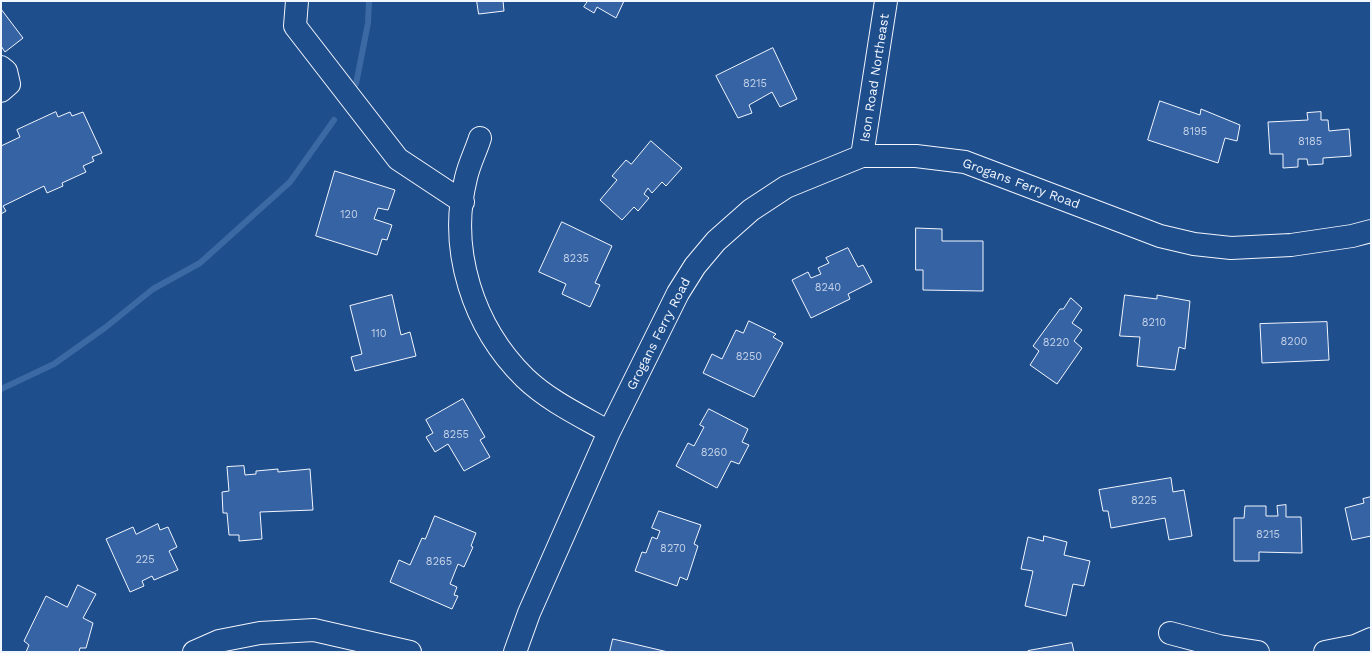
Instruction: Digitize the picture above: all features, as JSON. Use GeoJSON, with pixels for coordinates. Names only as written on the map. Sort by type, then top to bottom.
{"type":"FeatureCollection","features":[{"type":"Feature","properties":{"kind":"street"},"geometry":{"type":"LineString","coordinates":[[297,1],[295,26],[398,159],[462,202]]}},
{"type":"Feature","properties":{"kind":"street","name":"Ison Road Northeast"},"geometry":{"type":"LineString","coordinates":[[862,156],[886,1]]}},
{"type":"Feature","properties":{"kind":"street"},"geometry":{"type":"LineString","coordinates":[[1,67],[6,71],[9,84],[1,91]]}},
{"type":"Feature","properties":{"kind":"street"},"geometry":{"type":"LineString","coordinates":[[480,138],[466,178],[460,224],[463,266],[477,310],[498,347],[526,378],[554,400],[609,432]]}},
{"type":"Feature","properties":{"kind":"street","name":"Grogans Ferry Road"},"geometry":{"type":"LineString","coordinates":[[515,652],[529,613],[609,432],[678,293],[695,266],[716,241],[751,210],[786,187],[862,156],[916,156],[965,162],[1160,236],[1194,244],[1231,248],[1291,245],[1352,236],[1371,230]]}},
{"type":"Feature","properties":{"kind":"street"},"geometry":{"type":"LineString","coordinates":[[194,652],[219,641],[260,633],[314,630],[410,652]]}},
{"type":"Feature","properties":{"kind":"street"},"geometry":{"type":"LineString","coordinates":[[1170,633],[1219,646],[1258,652]]}},
{"type":"Feature","properties":{"kind":"street"},"geometry":{"type":"LineString","coordinates":[[1325,652],[1355,646],[1371,639]]}},
{"type":"Feature","properties":{"kind":"building"},"geometry":{"type":"Polygon","coordinates":[[[477,1],[503,1],[504,11],[479,14],[477,1]]]}},
{"type":"Feature","properties":{"kind":"building"},"geometry":{"type":"Polygon","coordinates":[[[588,1],[624,1],[616,18],[597,7],[594,13],[584,7],[588,1]]]}},
{"type":"Feature","properties":{"kind":"building"},"geometry":{"type":"Polygon","coordinates":[[[1,9],[23,38],[5,52],[1,46],[1,9]]]}},
{"type":"Feature","properties":{"kind":"building"},"geometry":{"type":"Polygon","coordinates":[[[773,48],[797,99],[780,107],[772,92],[749,105],[752,113],[738,118],[716,76],[773,48]]]}},
{"type":"Feature","properties":{"kind":"building"},"geometry":{"type":"Polygon","coordinates":[[[1160,101],[1200,115],[1201,109],[1240,125],[1237,141],[1225,138],[1218,163],[1148,140],[1160,101]]]}},
{"type":"Feature","properties":{"kind":"building"},"geometry":{"type":"Polygon","coordinates":[[[56,112],[58,117],[70,112],[72,116],[83,112],[102,153],[92,157],[94,161],[83,166],[86,172],[62,183],[63,186],[47,193],[44,186],[3,206],[6,211],[1,214],[1,146],[20,137],[17,130],[56,112]]]}},
{"type":"Feature","properties":{"kind":"building"},"geometry":{"type":"Polygon","coordinates":[[[1321,112],[1321,120],[1328,120],[1329,131],[1349,129],[1351,156],[1323,158],[1323,164],[1308,165],[1307,159],[1298,159],[1298,167],[1283,168],[1283,154],[1270,154],[1268,122],[1308,120],[1307,113],[1321,112]]]}},
{"type":"Feature","properties":{"kind":"building"},"geometry":{"type":"Polygon","coordinates":[[[651,141],[682,168],[666,186],[662,182],[652,193],[648,188],[644,194],[649,198],[638,211],[634,207],[622,220],[600,200],[617,180],[612,176],[626,160],[631,164],[651,141]]]}},
{"type":"Feature","properties":{"kind":"building"},"geometry":{"type":"Polygon","coordinates":[[[335,171],[395,190],[388,210],[378,208],[374,219],[392,225],[387,240],[382,239],[377,255],[316,236],[335,171]]]}},
{"type":"Feature","properties":{"kind":"building"},"geometry":{"type":"Polygon","coordinates":[[[562,222],[612,246],[595,283],[600,285],[590,307],[562,294],[566,284],[539,272],[562,222]]]}},
{"type":"Feature","properties":{"kind":"building"},"geometry":{"type":"Polygon","coordinates":[[[916,228],[942,229],[942,241],[983,241],[983,291],[923,290],[923,270],[916,270],[916,228]]]}},
{"type":"Feature","properties":{"kind":"building"},"geometry":{"type":"Polygon","coordinates":[[[848,248],[858,267],[863,265],[872,282],[848,294],[850,299],[811,318],[792,280],[808,272],[811,278],[821,274],[818,268],[829,263],[826,258],[848,248]]]}},
{"type":"Feature","properties":{"kind":"building"},"geometry":{"type":"Polygon","coordinates":[[[392,295],[401,335],[410,332],[416,356],[355,371],[351,357],[362,354],[350,306],[392,295]]]}},
{"type":"Feature","properties":{"kind":"building"},"geometry":{"type":"Polygon","coordinates":[[[1125,295],[1157,299],[1157,295],[1190,301],[1185,349],[1179,347],[1175,370],[1137,366],[1140,337],[1120,336],[1125,295]]]}},
{"type":"Feature","properties":{"kind":"building"},"geometry":{"type":"Polygon","coordinates":[[[1071,298],[1082,308],[1072,323],[1082,330],[1074,341],[1082,348],[1057,384],[1030,365],[1039,351],[1033,346],[1060,309],[1063,309],[1071,298]]]}},
{"type":"Feature","properties":{"kind":"building"},"geometry":{"type":"Polygon","coordinates":[[[749,321],[776,334],[773,337],[783,343],[754,397],[703,373],[712,354],[722,359],[736,330],[743,333],[749,321]]]}},
{"type":"Feature","properties":{"kind":"building"},"geometry":{"type":"Polygon","coordinates":[[[1327,322],[1329,360],[1262,363],[1260,324],[1327,322]]]}},
{"type":"Feature","properties":{"kind":"building"},"geometry":{"type":"Polygon","coordinates":[[[463,399],[485,437],[480,440],[490,457],[464,471],[448,444],[435,452],[426,437],[433,433],[426,420],[463,399]]]}},
{"type":"Feature","properties":{"kind":"building"},"geometry":{"type":"Polygon","coordinates":[[[709,409],[748,429],[742,442],[749,445],[739,464],[731,461],[717,488],[676,466],[688,443],[694,446],[704,427],[700,425],[709,409]]]}},
{"type":"Feature","properties":{"kind":"building"},"geometry":{"type":"Polygon","coordinates":[[[244,466],[245,475],[256,474],[256,471],[278,469],[278,472],[310,469],[313,510],[260,512],[262,539],[239,541],[239,535],[229,535],[227,513],[223,513],[222,492],[229,491],[227,467],[244,466]]]}},
{"type":"Feature","properties":{"kind":"building"},"geometry":{"type":"Polygon","coordinates":[[[1171,478],[1173,492],[1184,490],[1192,536],[1169,540],[1165,518],[1111,528],[1108,511],[1103,511],[1099,490],[1171,478]]]}},
{"type":"Feature","properties":{"kind":"building"},"geometry":{"type":"Polygon","coordinates":[[[1371,497],[1371,536],[1352,540],[1345,508],[1364,503],[1363,499],[1371,497]]]}},
{"type":"Feature","properties":{"kind":"building"},"geometry":{"type":"Polygon","coordinates":[[[1286,505],[1286,517],[1301,517],[1302,553],[1259,552],[1259,561],[1234,561],[1234,518],[1244,518],[1245,506],[1266,506],[1266,516],[1278,516],[1277,506],[1286,505]]]}},
{"type":"Feature","properties":{"kind":"building"},"geometry":{"type":"Polygon","coordinates":[[[659,511],[701,525],[694,544],[698,546],[687,580],[680,577],[677,586],[635,571],[642,552],[646,553],[652,537],[657,539],[660,531],[652,528],[659,511]]]}},
{"type":"Feature","properties":{"kind":"building"},"geometry":{"type":"Polygon","coordinates":[[[435,516],[476,533],[471,546],[473,547],[464,567],[458,564],[450,584],[457,587],[454,595],[458,596],[452,609],[390,582],[399,560],[410,565],[422,538],[425,539],[435,516]]]}},
{"type":"Feature","properties":{"kind":"building"},"geometry":{"type":"Polygon","coordinates":[[[158,524],[160,530],[168,527],[177,547],[169,551],[178,570],[154,580],[152,576],[142,581],[144,586],[130,592],[106,539],[133,527],[136,534],[158,524]]]}},
{"type":"Feature","properties":{"kind":"building"},"geometry":{"type":"Polygon","coordinates":[[[1044,536],[1067,542],[1064,555],[1090,561],[1084,586],[1073,584],[1066,616],[1025,606],[1033,571],[1021,569],[1028,537],[1043,541],[1044,536]]]}},
{"type":"Feature","properties":{"kind":"building"},"geometry":{"type":"Polygon","coordinates":[[[78,585],[96,594],[83,618],[93,623],[86,648],[80,648],[79,652],[26,652],[29,645],[24,641],[46,596],[67,607],[78,585]]]}},
{"type":"Feature","properties":{"kind":"building"},"geometry":{"type":"Polygon","coordinates":[[[613,639],[668,652],[610,652],[613,639]]]}},
{"type":"Feature","properties":{"kind":"building"},"geometry":{"type":"Polygon","coordinates":[[[1072,643],[1074,652],[1028,652],[1028,651],[1072,643]]]}},
{"type":"Feature","properties":{"kind":"waterway"},"geometry":{"type":"LineString","coordinates":[[356,84],[368,23],[369,1]]}},
{"type":"Feature","properties":{"kind":"waterway"},"geometry":{"type":"LineString","coordinates":[[1,389],[54,364],[106,327],[153,289],[200,263],[290,182],[334,120]]}}]}
